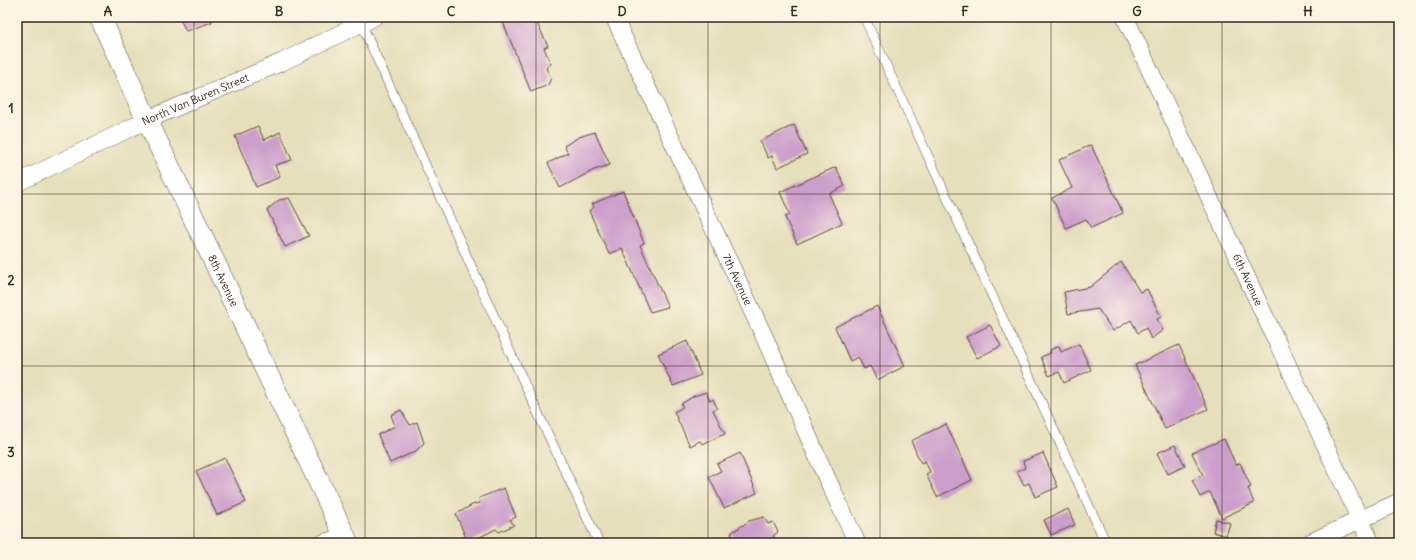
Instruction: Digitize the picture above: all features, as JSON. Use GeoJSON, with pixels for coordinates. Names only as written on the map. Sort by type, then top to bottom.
{"type":"FeatureCollection","features":[{"type":"Feature","properties":{"kind":"street","name":"8th Avenue"},"geometry":{"type":"LineString","coordinates":[[100,17],[147,120],[346,539]]}},
{"type":"Feature","properties":{"kind":"street","name":"7th Avenue"},"geometry":{"type":"LineString","coordinates":[[614,17],[764,334],[857,543]]}},
{"type":"Feature","properties":{"kind":"street","name":"6th Avenue"},"geometry":{"type":"LineString","coordinates":[[1125,17],[1371,543]]}},
{"type":"Feature","properties":{"kind":"street","name":"North Van Buren Street"},"geometry":{"type":"LineString","coordinates":[[17,183],[147,120],[282,62],[364,19]]}},
{"type":"Feature","properties":{"kind":"street"},"geometry":{"type":"LineString","coordinates":[[1309,543],[1399,502]]}},
{"type":"Feature","properties":{"kind":"street"},"geometry":{"type":"LineString","coordinates":[[323,543],[346,539]]}},
{"type":"Feature","properties":{"kind":"lane"},"geometry":{"type":"LineString","coordinates":[[864,17],[1106,543]]}},
{"type":"Feature","properties":{"kind":"lane"},"geometry":{"type":"LineString","coordinates":[[364,19],[536,411],[599,543]]}},
{"type":"Feature","properties":{"kind":"building"},"geometry":{"type":"Polygon","coordinates":[[[179,17],[210,17],[212,22],[186,31],[179,17]]]}},
{"type":"Feature","properties":{"kind":"building"},"geometry":{"type":"Polygon","coordinates":[[[511,17],[534,17],[548,46],[544,48],[551,64],[546,68],[551,78],[548,85],[531,92],[503,22],[511,17]]]}},
{"type":"Feature","properties":{"kind":"building"},"geometry":{"type":"Polygon","coordinates":[[[794,125],[807,154],[777,168],[772,156],[768,158],[760,141],[794,125]]]}},
{"type":"Feature","properties":{"kind":"building"},"geometry":{"type":"Polygon","coordinates":[[[258,126],[264,140],[280,132],[292,160],[275,165],[280,177],[256,187],[235,136],[258,126]]]}},
{"type":"Feature","properties":{"kind":"building"},"geometry":{"type":"Polygon","coordinates":[[[595,132],[610,165],[594,170],[560,188],[548,163],[568,153],[564,146],[579,137],[595,132]]]}},
{"type":"Feature","properties":{"kind":"building"},"geometry":{"type":"Polygon","coordinates":[[[1091,145],[1123,213],[1091,228],[1086,219],[1066,228],[1052,198],[1072,188],[1059,160],[1091,145]]]}},
{"type":"Feature","properties":{"kind":"building"},"geometry":{"type":"Polygon","coordinates":[[[836,167],[845,186],[829,194],[842,223],[797,244],[785,217],[790,215],[780,192],[836,167]]]}},
{"type":"Feature","properties":{"kind":"building"},"geometry":{"type":"Polygon","coordinates":[[[623,191],[644,243],[640,245],[668,307],[650,312],[622,248],[609,254],[589,211],[594,207],[592,204],[623,191]]]}},
{"type":"Feature","properties":{"kind":"building"},"geometry":{"type":"Polygon","coordinates":[[[289,198],[309,236],[285,247],[267,210],[279,200],[289,198]]]}},
{"type":"Feature","properties":{"kind":"building"},"geometry":{"type":"Polygon","coordinates":[[[1121,262],[1140,292],[1147,289],[1161,317],[1157,319],[1163,330],[1151,339],[1146,328],[1138,333],[1131,320],[1113,331],[1098,309],[1068,314],[1064,292],[1090,287],[1121,262]]]}},
{"type":"Feature","properties":{"kind":"building"},"geometry":{"type":"Polygon","coordinates":[[[877,306],[905,366],[877,380],[870,366],[864,369],[858,357],[850,361],[835,327],[877,306]]]}},
{"type":"Feature","properties":{"kind":"building"},"geometry":{"type":"Polygon","coordinates":[[[990,325],[1001,346],[977,358],[966,337],[990,325]]]}},
{"type":"Feature","properties":{"kind":"building"},"geometry":{"type":"Polygon","coordinates":[[[687,341],[701,375],[673,386],[658,354],[687,341]]]}},
{"type":"Feature","properties":{"kind":"building"},"geometry":{"type":"Polygon","coordinates":[[[1079,344],[1091,370],[1064,383],[1059,372],[1049,376],[1041,357],[1051,353],[1050,350],[1059,346],[1061,352],[1079,344]]]}},
{"type":"Feature","properties":{"kind":"building"},"geometry":{"type":"Polygon","coordinates":[[[1179,345],[1208,409],[1165,429],[1135,365],[1179,345]]]}},
{"type":"Feature","properties":{"kind":"building"},"geometry":{"type":"Polygon","coordinates":[[[706,392],[710,401],[713,399],[717,408],[713,410],[725,434],[702,444],[700,441],[690,446],[674,412],[683,407],[681,404],[694,396],[706,392]]]}},
{"type":"Feature","properties":{"kind":"building"},"geometry":{"type":"Polygon","coordinates":[[[401,410],[410,425],[417,422],[424,443],[416,451],[390,463],[378,435],[395,426],[391,415],[401,410]]]}},
{"type":"Feature","properties":{"kind":"building"},"geometry":{"type":"Polygon","coordinates":[[[946,424],[972,480],[937,497],[926,474],[930,472],[925,461],[921,463],[911,441],[946,424]]]}},
{"type":"Feature","properties":{"kind":"building"},"geometry":{"type":"Polygon","coordinates":[[[1224,439],[1236,465],[1240,463],[1251,487],[1248,488],[1254,503],[1222,518],[1210,492],[1200,497],[1192,480],[1203,475],[1192,453],[1224,439]]]}},
{"type":"Feature","properties":{"kind":"building"},"geometry":{"type":"Polygon","coordinates":[[[1175,445],[1185,466],[1168,474],[1157,453],[1175,445]]]}},
{"type":"Feature","properties":{"kind":"building"},"geometry":{"type":"Polygon","coordinates":[[[740,453],[757,493],[724,508],[709,477],[721,471],[717,464],[740,453]]]}},
{"type":"Feature","properties":{"kind":"building"},"geometry":{"type":"Polygon","coordinates":[[[1043,453],[1058,487],[1035,497],[1029,483],[1024,485],[1017,471],[1025,468],[1023,461],[1043,453]]]}},
{"type":"Feature","properties":{"kind":"building"},"geometry":{"type":"Polygon","coordinates":[[[225,458],[246,502],[217,515],[196,471],[225,458]]]}},
{"type":"Feature","properties":{"kind":"building"},"geometry":{"type":"Polygon","coordinates":[[[504,488],[516,517],[510,520],[514,525],[499,532],[496,529],[468,543],[456,514],[474,504],[480,503],[479,498],[504,488]]]}},
{"type":"Feature","properties":{"kind":"building"},"geometry":{"type":"Polygon","coordinates":[[[1068,509],[1075,525],[1051,535],[1044,520],[1068,509]]]}},
{"type":"Feature","properties":{"kind":"building"},"geometry":{"type":"Polygon","coordinates":[[[764,517],[768,524],[773,522],[778,532],[773,536],[776,543],[738,543],[731,533],[749,521],[764,517]]]}},
{"type":"Feature","properties":{"kind":"building"},"geometry":{"type":"Polygon","coordinates":[[[1216,519],[1230,523],[1226,536],[1213,532],[1216,519]]]}}]}
